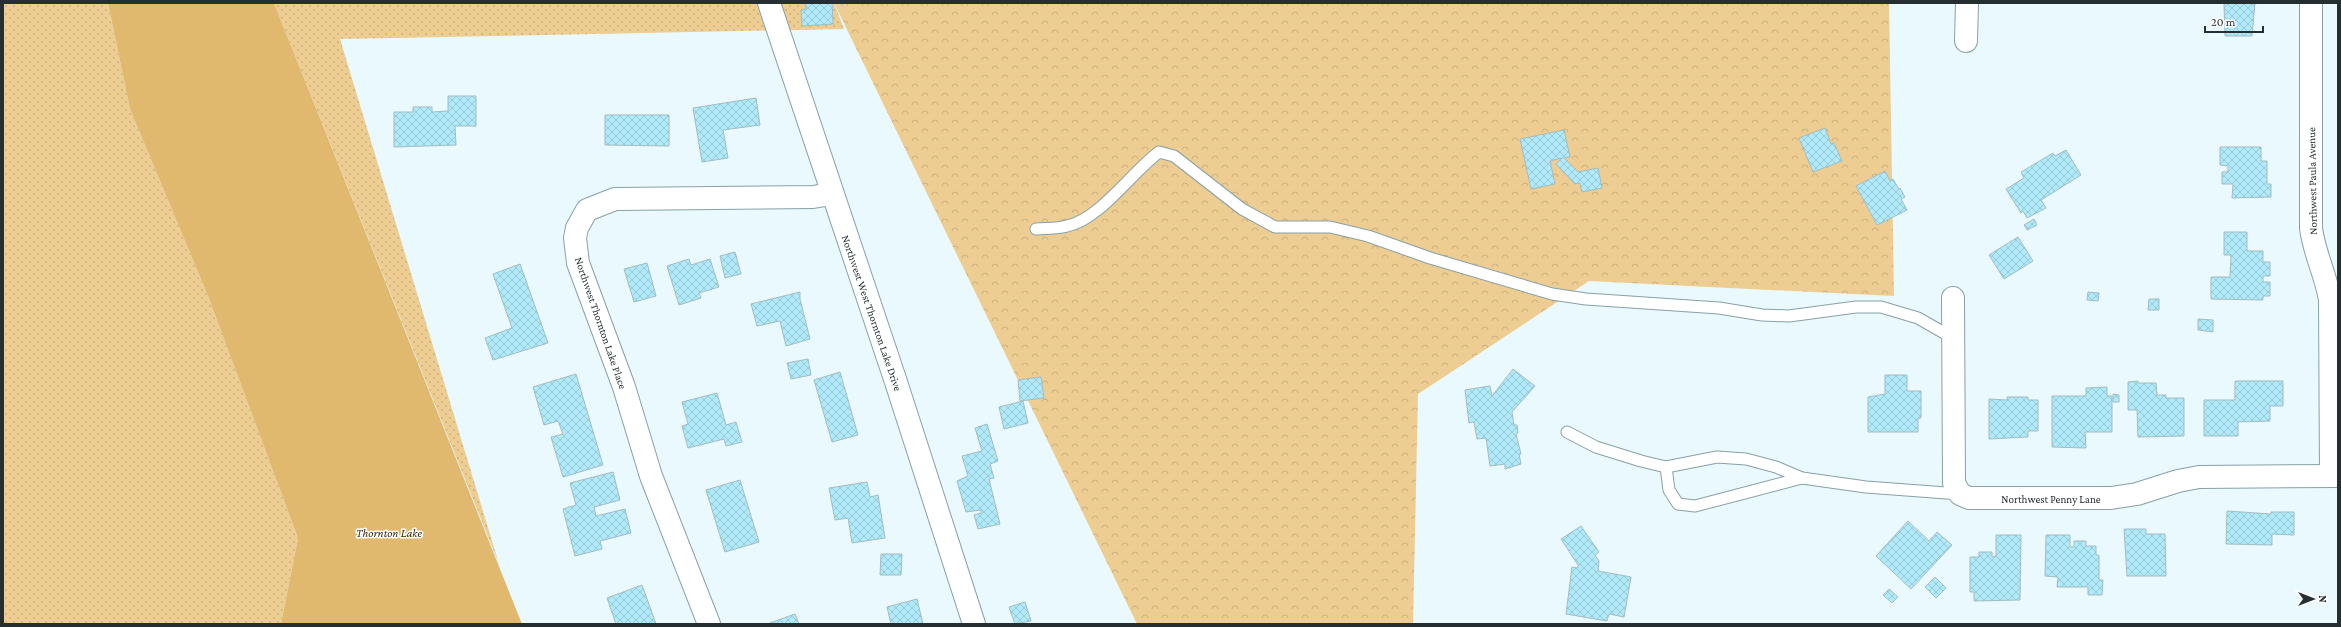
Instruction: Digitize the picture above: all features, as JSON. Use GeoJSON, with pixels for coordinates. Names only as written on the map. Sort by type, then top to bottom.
{"type":"FeatureCollection","features":[{"type":"Feature","properties":{"kind":"street","name":"Northwest West Thornton Lake Drive"},"geometry":{"type":"LineString","coordinates":[[769,3],[831,194],[896,382],[974,624]]}},
{"type":"Feature","properties":{"kind":"street"},"geometry":{"type":"LineString","coordinates":[[1966,41],[1967,3]]}},
{"type":"Feature","properties":{"kind":"street","name":"Northwest Paula Avenue"},"geometry":{"type":"LineString","coordinates":[[2311,3],[2311,228],[2313,243],[2328,284],[2330,300],[2335,476]]}},
{"type":"Feature","properties":{"kind":"street","name":"Northwest Thornton Lake Place"},"geometry":{"type":"LineString","coordinates":[[709,624],[651,476],[624,388],[583,278],[576,250],[577,228],[587,210],[615,199],[813,197],[831,194]]}},
{"type":"Feature","properties":{"kind":"street"},"geometry":{"type":"LineString","coordinates":[[1953,298],[1954,483],[1960,494]]}},
{"type":"Feature","properties":{"kind":"street","name":"Northwest Penny Lane"},"geometry":{"type":"LineString","coordinates":[[1960,494],[1975,499],[2111,498],[2137,494],[2178,481],[2199,477],[2335,476]]}},
{"type":"Feature","properties":{"kind":"lane"},"geometry":{"type":"LineString","coordinates":[[1036,229],[1067,226],[1088,218],[1142,164],[1159,152],[1174,156],[1242,209],[1275,227],[1330,227],[1368,236],[1430,258],[1552,294],[1586,300],[1719,308],[1762,315],[1789,316],[1856,307],[1881,308],[1918,318],[1953,338]]}},
{"type":"Feature","properties":{"kind":"lane"},"geometry":{"type":"LineString","coordinates":[[1566,432],[1596,447],[1641,462],[1666,466],[1717,457],[1746,459],[1776,466],[1802,478],[1866,487],[1960,494]]}},
{"type":"Feature","properties":{"kind":"lane"},"geometry":{"type":"LineString","coordinates":[[1666,466],[1669,490],[1678,504],[1695,506],[1802,478]]}},
{"type":"Feature","properties":{"kind":"green space"},"geometry":{"type":"Polygon","coordinates":[[[3,3],[108,3],[130,109],[208,296],[298,538],[281,624],[3,624],[3,3]]]}},
{"type":"Feature","properties":{"kind":"green space"},"geometry":{"type":"Polygon","coordinates":[[[274,3],[834,3],[844,29],[340,39],[499,564],[274,3]]]}},
{"type":"Feature","properties":{"kind":"green space"},"geometry":{"type":"Polygon","coordinates":[[[834,3],[1889,3],[1894,296],[1589,281],[1418,394],[1413,624],[1137,624],[834,3]]]}},
{"type":"Feature","properties":{"kind":"water","name":"Thornton Lake"},"geometry":{"type":"Polygon","coordinates":[[[108,3],[274,3],[522,624],[281,624],[298,538],[208,296],[130,109],[108,3]]]}},
{"type":"Feature","properties":{"kind":"building"},"geometry":{"type":"Polygon","coordinates":[[[806,3],[832,3],[833,24],[802,26],[801,10],[806,9],[806,3]]]}},
{"type":"Feature","properties":{"kind":"building"},"geometry":{"type":"Polygon","coordinates":[[[2224,3],[2255,3],[2252,36],[2225,36],[2224,3]]]}},
{"type":"Feature","properties":{"kind":"building"},"geometry":{"type":"Polygon","coordinates":[[[448,96],[476,96],[476,126],[455,126],[456,145],[394,147],[394,112],[413,112],[413,107],[432,107],[432,112],[448,111],[448,96]]]}},
{"type":"Feature","properties":{"kind":"building"},"geometry":{"type":"Polygon","coordinates":[[[756,98],[760,125],[723,130],[728,158],[702,162],[693,108],[756,98]]]}},
{"type":"Feature","properties":{"kind":"building"},"geometry":{"type":"Polygon","coordinates":[[[605,115],[669,115],[669,146],[605,145],[605,115]]]}},
{"type":"Feature","properties":{"kind":"building"},"geometry":{"type":"Polygon","coordinates":[[[1825,128],[1831,144],[1834,143],[1842,161],[1813,172],[1799,138],[1825,128]]]}},
{"type":"Feature","properties":{"kind":"building"},"geometry":{"type":"Polygon","coordinates":[[[1564,130],[1570,157],[1564,158],[1578,172],[1598,168],[1602,188],[1582,192],[1580,183],[1575,184],[1556,164],[1562,158],[1550,161],[1555,184],[1531,189],[1520,139],[1564,130]]]}},
{"type":"Feature","properties":{"kind":"building"},"geometry":{"type":"Polygon","coordinates":[[[2220,147],[2261,147],[2261,161],[2267,161],[2267,184],[2271,184],[2271,197],[2232,198],[2233,184],[2222,184],[2222,172],[2228,172],[2228,166],[2220,165],[2220,147]]]}},
{"type":"Feature","properties":{"kind":"building"},"geometry":{"type":"Polygon","coordinates":[[[2066,150],[2081,175],[2041,200],[2046,208],[2027,218],[2023,211],[2021,213],[2006,189],[2024,178],[2021,172],[2053,153],[2055,156],[2066,150]]]}},
{"type":"Feature","properties":{"kind":"building"},"geometry":{"type":"Polygon","coordinates":[[[1885,171],[1890,181],[1893,179],[1899,189],[1900,188],[1905,197],[1901,199],[1907,210],[1877,225],[1856,186],[1885,171]]]}},
{"type":"Feature","properties":{"kind":"building"},"geometry":{"type":"Polygon","coordinates":[[[2034,219],[2037,225],[2027,230],[2024,225],[2034,219]]]}},
{"type":"Feature","properties":{"kind":"building"},"geometry":{"type":"Polygon","coordinates":[[[2224,232],[2247,232],[2247,251],[2263,251],[2263,262],[2270,262],[2270,276],[2263,276],[2263,282],[2270,282],[2270,296],[2263,296],[2263,300],[2211,299],[2211,277],[2230,277],[2231,255],[2224,255],[2224,232]]]}},
{"type":"Feature","properties":{"kind":"building"},"geometry":{"type":"Polygon","coordinates":[[[2018,237],[2033,261],[2004,279],[1989,255],[2018,237]]]}},
{"type":"Feature","properties":{"kind":"building"},"geometry":{"type":"Polygon","coordinates":[[[735,252],[741,274],[725,278],[720,256],[735,252]]]}},
{"type":"Feature","properties":{"kind":"building"},"geometry":{"type":"Polygon","coordinates":[[[689,259],[691,265],[710,259],[719,287],[699,293],[701,298],[679,305],[667,266],[689,259]]]}},
{"type":"Feature","properties":{"kind":"building"},"geometry":{"type":"Polygon","coordinates":[[[647,263],[656,296],[634,302],[624,269],[647,263]]]}},
{"type":"Feature","properties":{"kind":"building"},"geometry":{"type":"Polygon","coordinates":[[[520,264],[548,343],[493,360],[485,338],[512,328],[493,274],[520,264]]]}},
{"type":"Feature","properties":{"kind":"building"},"geometry":{"type":"Polygon","coordinates":[[[800,292],[800,299],[810,339],[786,346],[780,321],[757,326],[751,304],[800,292]]]}},
{"type":"Feature","properties":{"kind":"building"},"geometry":{"type":"Polygon","coordinates":[[[2088,292],[2099,293],[2098,301],[2087,300],[2088,292]]]}},
{"type":"Feature","properties":{"kind":"building"},"geometry":{"type":"Polygon","coordinates":[[[2149,299],[2159,299],[2159,310],[2148,310],[2149,299]]]}},
{"type":"Feature","properties":{"kind":"building"},"geometry":{"type":"Polygon","coordinates":[[[2198,319],[2213,320],[2213,332],[2198,330],[2198,319]]]}},
{"type":"Feature","properties":{"kind":"building"},"geometry":{"type":"Polygon","coordinates":[[[808,359],[811,375],[791,379],[787,363],[808,359]]]}},
{"type":"Feature","properties":{"kind":"building"},"geometry":{"type":"Polygon","coordinates":[[[1513,369],[1535,386],[1512,412],[1514,425],[1517,425],[1518,433],[1516,434],[1521,454],[1519,454],[1521,464],[1505,469],[1505,464],[1490,466],[1486,438],[1477,439],[1474,422],[1469,423],[1465,390],[1490,386],[1492,396],[1513,369]]]}},
{"type":"Feature","properties":{"kind":"building"},"geometry":{"type":"Polygon","coordinates":[[[840,372],[858,435],[832,442],[814,380],[840,372]]]}},
{"type":"Feature","properties":{"kind":"building"},"geometry":{"type":"Polygon","coordinates":[[[576,374],[603,465],[563,477],[551,437],[563,434],[558,421],[544,425],[533,387],[576,374]]]}},
{"type":"Feature","properties":{"kind":"building"},"geometry":{"type":"Polygon","coordinates":[[[1885,375],[1907,375],[1907,391],[1921,391],[1921,418],[1918,418],[1918,432],[1868,432],[1868,397],[1885,394],[1885,375]]]}},
{"type":"Feature","properties":{"kind":"building"},"geometry":{"type":"Polygon","coordinates":[[[1041,377],[1044,398],[1020,401],[1018,380],[1041,377]]]}},
{"type":"Feature","properties":{"kind":"building"},"geometry":{"type":"Polygon","coordinates":[[[2138,381],[2138,383],[2156,383],[2157,395],[2166,395],[2166,398],[2184,398],[2184,436],[2138,437],[2137,410],[2128,410],[2128,382],[2138,381]]]}},
{"type":"Feature","properties":{"kind":"building"},"geometry":{"type":"Polygon","coordinates":[[[2235,381],[2283,381],[2283,406],[2270,406],[2270,421],[2238,422],[2238,436],[2204,436],[2204,400],[2235,400],[2235,381]]]}},
{"type":"Feature","properties":{"kind":"building"},"geometry":{"type":"Polygon","coordinates":[[[2107,387],[2107,396],[2112,396],[2112,432],[2085,432],[2086,448],[2052,447],[2052,396],[2086,396],[2086,388],[2107,387]]]}},
{"type":"Feature","properties":{"kind":"building"},"geometry":{"type":"Polygon","coordinates":[[[717,393],[726,425],[736,422],[742,442],[726,446],[724,439],[688,448],[682,426],[688,424],[682,402],[717,393]]]}},
{"type":"Feature","properties":{"kind":"building"},"geometry":{"type":"Polygon","coordinates":[[[2113,394],[2119,395],[2119,402],[2113,402],[2113,394]]]}},
{"type":"Feature","properties":{"kind":"building"},"geometry":{"type":"Polygon","coordinates":[[[2007,397],[2028,397],[2028,400],[2038,400],[2038,431],[2028,431],[2028,437],[1989,439],[1989,399],[2007,400],[2007,397]]]}},
{"type":"Feature","properties":{"kind":"building"},"geometry":{"type":"Polygon","coordinates":[[[1023,401],[1028,423],[1004,429],[999,407],[1023,401]]]}},
{"type":"Feature","properties":{"kind":"building"},"geometry":{"type":"Polygon","coordinates":[[[987,424],[998,461],[990,464],[994,478],[989,479],[1000,524],[978,529],[974,515],[981,513],[981,510],[966,512],[957,481],[968,476],[962,456],[982,451],[975,428],[987,424]]]}},
{"type":"Feature","properties":{"kind":"building"},"geometry":{"type":"Polygon","coordinates":[[[613,472],[620,500],[594,507],[596,516],[625,509],[631,533],[600,541],[602,549],[575,556],[563,509],[576,505],[570,483],[613,472]]]}},
{"type":"Feature","properties":{"kind":"building"},"geometry":{"type":"Polygon","coordinates":[[[740,480],[759,542],[725,552],[706,490],[740,480]]]}},
{"type":"Feature","properties":{"kind":"building"},"geometry":{"type":"Polygon","coordinates":[[[867,482],[870,497],[878,495],[885,538],[852,543],[848,518],[835,520],[829,488],[867,482]]]}},
{"type":"Feature","properties":{"kind":"building"},"geometry":{"type":"Polygon","coordinates":[[[2227,511],[2271,514],[2271,512],[2294,512],[2294,535],[2272,534],[2272,545],[2226,544],[2227,511]]]}},
{"type":"Feature","properties":{"kind":"building"},"geometry":{"type":"Polygon","coordinates":[[[1908,521],[1929,541],[1937,532],[1952,545],[1911,589],[1876,556],[1908,521]]]}},
{"type":"Feature","properties":{"kind":"building"},"geometry":{"type":"Polygon","coordinates":[[[1581,526],[1599,552],[1595,555],[1599,561],[1598,571],[1631,577],[1624,617],[1609,614],[1607,621],[1566,614],[1572,567],[1578,568],[1578,565],[1561,539],[1581,526]]]}},
{"type":"Feature","properties":{"kind":"building"},"geometry":{"type":"Polygon","coordinates":[[[2124,529],[2146,529],[2146,534],[2165,534],[2166,576],[2127,576],[2124,529]]]}},
{"type":"Feature","properties":{"kind":"building"},"geometry":{"type":"Polygon","coordinates":[[[1996,535],[2021,535],[2020,600],[1974,601],[1974,592],[1970,592],[1970,557],[1979,557],[1979,552],[1992,552],[1992,557],[1996,556],[1996,535]]]}},
{"type":"Feature","properties":{"kind":"building"},"geometry":{"type":"Polygon","coordinates":[[[2046,535],[2070,535],[2070,547],[2074,547],[2074,541],[2086,541],[2086,546],[2096,546],[2096,555],[2099,555],[2099,580],[2103,580],[2102,595],[2088,595],[2088,587],[2057,587],[2058,577],[2045,576],[2046,535]]]}},
{"type":"Feature","properties":{"kind":"building"},"geometry":{"type":"Polygon","coordinates":[[[881,554],[902,554],[901,575],[880,575],[881,554]]]}},
{"type":"Feature","properties":{"kind":"building"},"geometry":{"type":"Polygon","coordinates":[[[1935,577],[1946,588],[1936,598],[1925,587],[1935,577]]]}},
{"type":"Feature","properties":{"kind":"building"},"geometry":{"type":"Polygon","coordinates":[[[642,585],[656,624],[616,624],[607,598],[642,585]]]}},
{"type":"Feature","properties":{"kind":"building"},"geometry":{"type":"Polygon","coordinates":[[[1889,589],[1898,597],[1892,603],[1883,595],[1889,589]]]}},
{"type":"Feature","properties":{"kind":"building"},"geometry":{"type":"Polygon","coordinates":[[[917,599],[923,624],[891,624],[887,607],[917,599]]]}},
{"type":"Feature","properties":{"kind":"building"},"geometry":{"type":"Polygon","coordinates":[[[1025,602],[1031,621],[1015,624],[1009,607],[1025,602]]]}},
{"type":"Feature","properties":{"kind":"building"},"geometry":{"type":"Polygon","coordinates":[[[795,614],[799,624],[767,624],[795,614]]]}}]}
